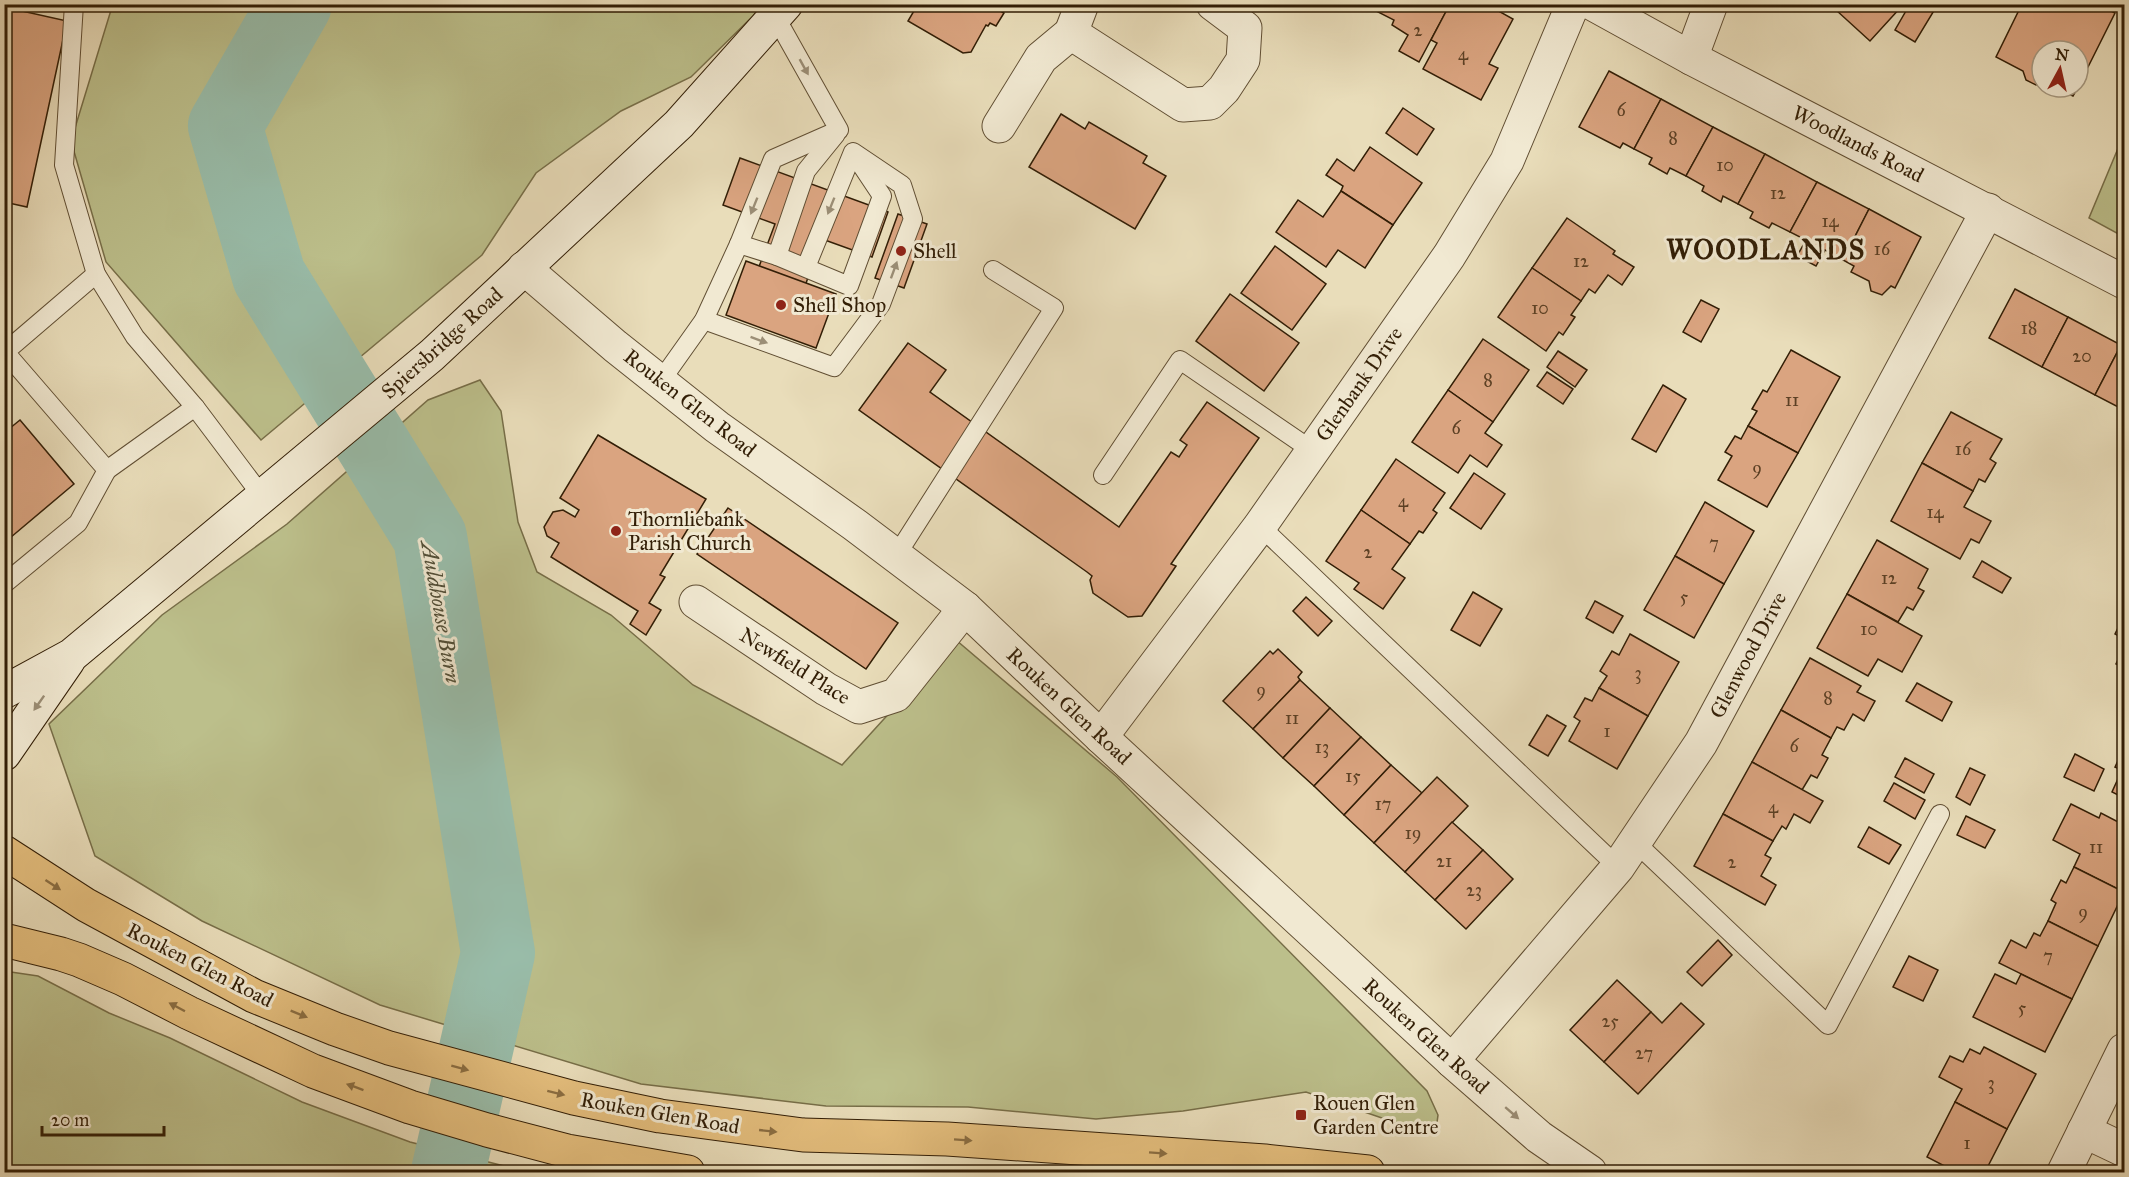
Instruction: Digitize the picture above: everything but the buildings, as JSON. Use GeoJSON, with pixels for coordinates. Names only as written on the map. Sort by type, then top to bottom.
{"type":"FeatureCollection","features":[{"type":"Feature","properties":{"kind":"main road","name":"Rouken Glen Road"},"geometry":{"type":"LineString","coordinates":[[4,852],[86,905],[254,996],[335,1029],[420,1058],[499,1079],[660,1116],[803,1135],[947,1139],[1368,1173]]}},
{"type":"Feature","properties":{"kind":"main road"},"geometry":{"type":"LineString","coordinates":[[4,940],[79,960],[313,1071],[410,1107],[487,1131],[567,1151],[688,1173]]}},
{"type":"Feature","properties":{"kind":"street"},"geometry":{"type":"LineString","coordinates":[[999,126],[1041,58],[1077,19],[1183,105],[1210,103],[1224,89],[1242,60],[1245,28],[1213,4]]}},
{"type":"Feature","properties":{"kind":"street","name":"Glenbank Drive"},"geometry":{"type":"LineString","coordinates":[[1101,737],[1260,526],[1449,256],[1507,161],[1573,4]]}},
{"type":"Feature","properties":{"kind":"street","name":"Woodlands Road"},"geometry":{"type":"LineString","coordinates":[[1593,4],[1691,58],[2124,282]]}},
{"type":"Feature","properties":{"kind":"street"},"geometry":{"type":"LineString","coordinates":[[1691,58],[1711,4]]}},
{"type":"Feature","properties":{"kind":"street","name":"Spiersbridge Road"},"geometry":{"type":"LineString","coordinates":[[4,692],[72,655],[432,355],[679,124],[781,10]]}},
{"type":"Feature","properties":{"kind":"street","name":"Glenwood Drive"},"geometry":{"type":"LineString","coordinates":[[1452,1062],[1626,855],[1701,743],[1988,210]]}},
{"type":"Feature","properties":{"kind":"street","name":"Rouken Glen Road"},"geometry":{"type":"LineString","coordinates":[[524,268],[717,427],[965,608],[1452,1062],[1539,1137],[1590,1173]]}},
{"type":"Feature","properties":{"kind":"street","name":"Newfield Place"},"geometry":{"type":"LineString","coordinates":[[696,602],[826,689],[859,706],[896,695],[965,608]]}},
{"type":"Feature","properties":{"kind":"street","name":"Spiersbridge Road"},"geometry":{"type":"LineString","coordinates":[[4,754],[72,655]]}},
{"type":"Feature","properties":{"kind":"street"},"geometry":{"type":"LineString","coordinates":[[2064,1173],[2124,1050]]}},
{"type":"Feature","properties":{"kind":"street"},"geometry":{"type":"LineString","coordinates":[[2084,1131],[2124,1150]]}},
{"type":"Feature","properties":{"kind":"lane"},"geometry":{"type":"LineString","coordinates":[[74,4],[64,165],[96,274],[135,337],[195,407],[262,496]]}},
{"type":"Feature","properties":{"kind":"lane"},"geometry":{"type":"LineString","coordinates":[[739,244],[806,267],[849,286],[882,196],[840,130],[781,10]]}},
{"type":"Feature","properties":{"kind":"lane"},"geometry":{"type":"LineString","coordinates":[[660,382],[704,320],[739,244],[773,159],[840,130]]}},
{"type":"Feature","properties":{"kind":"lane"},"geometry":{"type":"LineString","coordinates":[[777,256],[806,171],[840,130]]}},
{"type":"Feature","properties":{"kind":"lane"},"geometry":{"type":"LineString","coordinates":[[806,267],[853,152]]}},
{"type":"Feature","properties":{"kind":"lane"},"geometry":{"type":"LineString","coordinates":[[704,320],[834,367],[881,304],[913,219],[902,185],[853,152]]}},
{"type":"Feature","properties":{"kind":"lane"},"geometry":{"type":"LineString","coordinates":[[896,556],[1054,308],[993,270]]}},
{"type":"Feature","properties":{"kind":"lane"},"geometry":{"type":"LineString","coordinates":[[96,274],[5,351],[107,470]]}},
{"type":"Feature","properties":{"kind":"lane"},"geometry":{"type":"LineString","coordinates":[[1103,475],[1180,360],[1313,451]]}},
{"type":"Feature","properties":{"kind":"lane"},"geometry":{"type":"LineString","coordinates":[[4,584],[78,523],[107,470],[195,407]]}},
{"type":"Feature","properties":{"kind":"lane"},"geometry":{"type":"LineString","coordinates":[[1260,526],[1626,855],[1827,1025],[1940,814]]}},
{"type":"Feature","properties":{"kind":"green space"},"geometry":{"type":"Polygon","coordinates":[[[121,5],[761,5],[753,16],[691,77],[621,111],[536,173],[482,255],[261,440],[106,262],[71,141],[111,10],[121,5]]]}},
{"type":"Feature","properties":{"kind":"green space"},"geometry":{"type":"Polygon","coordinates":[[[2124,134],[2124,237],[2089,218],[2124,134]]]}},
{"type":"Feature","properties":{"kind":"green space"},"geometry":{"type":"Polygon","coordinates":[[[480,380],[501,411],[518,522],[537,572],[611,615],[693,685],[842,765],[956,640],[1117,777],[1427,1091],[1438,1115],[1436,1130],[1417,1130],[1306,1092],[1183,1111],[1096,1119],[968,1107],[826,1106],[641,1084],[380,1005],[202,921],[95,856],[49,724],[162,615],[287,524],[428,400],[480,380]]]}},
{"type":"Feature","properties":{"kind":"green space"},"geometry":{"type":"Polygon","coordinates":[[[4,971],[38,976],[109,1013],[170,1038],[302,1102],[410,1142],[508,1167],[539,1172],[5,1172],[4,971]]]}},
{"type":"Feature","properties":{"kind":"waterway","name":"Auldhouse Burn"},"geometry":{"type":"LineString","coordinates":[[295,4],[225,126],[269,276],[430,537],[498,953],[448,1172]]}},
{"type":"Feature","properties":{"kind":"place","name":"Shell"},"geometry":{"type":"Point","coordinates":[901,251]}},
{"type":"Feature","properties":{"kind":"place","name":"Shell Shop"},"geometry":{"type":"Point","coordinates":[781,305]}},
{"type":"Feature","properties":{"kind":"place","name":"Thornliebank Parish Church"},"geometry":{"type":"Point","coordinates":[616,531]}},
{"type":"Feature","properties":{"kind":"place","name":"Rouen Glen Garden Centre"},"geometry":{"type":"Point","coordinates":[1301,1115]}},
{"type":"Feature","properties":{"kind":"district","name":"WOODLANDS"},"geometry":{"type":"Point","coordinates":[1766,249]}}]}
